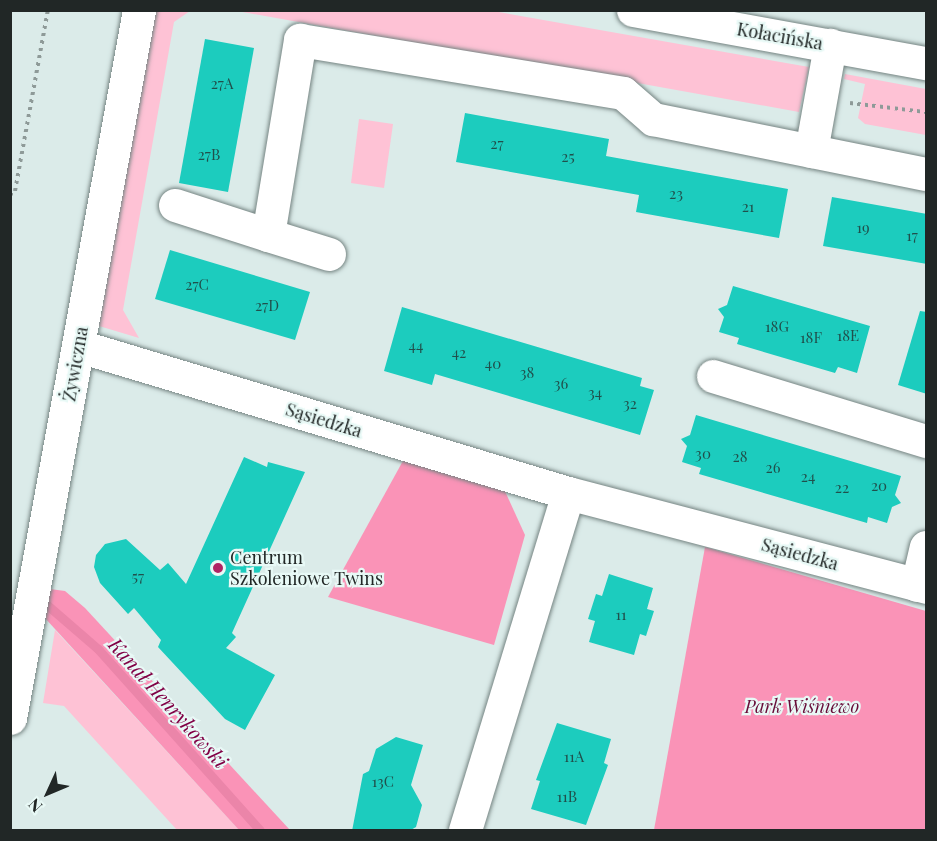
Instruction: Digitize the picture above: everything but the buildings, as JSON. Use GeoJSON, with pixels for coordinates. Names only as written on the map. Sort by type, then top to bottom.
{"type":"FeatureCollection","features":[{"type":"Feature","properties":{"kind":"street","name":"Żywiczna"},"geometry":{"type":"LineString","coordinates":[[10,718],[139,10]]}},
{"type":"Feature","properties":{"kind":"street","name":"Kołacińska"},"geometry":{"type":"LineString","coordinates":[[633,10],[745,20],[830,45],[927,63]]}},
{"type":"Feature","properties":{"kind":"street"},"geometry":{"type":"LineString","coordinates":[[268,235],[300,40],[623,93],[653,119],[927,174]]}},
{"type":"Feature","properties":{"kind":"street"},"geometry":{"type":"LineString","coordinates":[[811,151],[830,45]]}},
{"type":"Feature","properties":{"kind":"street"},"geometry":{"type":"LineString","coordinates":[[175,205],[329,254]]}},
{"type":"Feature","properties":{"kind":"street","name":"Sąsiedzka"},"geometry":{"type":"LineString","coordinates":[[79,346],[568,493],[922,586]]}},
{"type":"Feature","properties":{"kind":"street"},"geometry":{"type":"LineString","coordinates":[[713,376],[927,441]]}},
{"type":"Feature","properties":{"kind":"street"},"geometry":{"type":"LineString","coordinates":[[465,831],[568,493]]}},
{"type":"Feature","properties":{"kind":"street"},"geometry":{"type":"LineString","coordinates":[[922,586],[927,547]]}},
{"type":"Feature","properties":{"kind":"path"},"geometry":{"type":"LineString","coordinates":[[10,195],[15,191],[48,10]]}},
{"type":"Feature","properties":{"kind":"path"},"geometry":{"type":"LineString","coordinates":[[820,95],[927,112]]}},
{"type":"Feature","properties":{"kind":"shaded area"},"geometry":{"type":"Polygon","coordinates":[[[155,11],[190,11],[174,22],[123,310],[139,338],[99,326],[155,11]]]}},
{"type":"Feature","properties":{"kind":"shaded area"},"geometry":{"type":"Polygon","coordinates":[[[237,11],[493,11],[809,67],[799,112],[237,11]]]}},
{"type":"Feature","properties":{"kind":"shaded area"},"geometry":{"type":"Polygon","coordinates":[[[845,74],[926,89],[926,135],[865,124],[858,118],[865,84],[844,79],[845,74]]]}},
{"type":"Feature","properties":{"kind":"shaded area"},"geometry":{"type":"Polygon","coordinates":[[[359,119],[393,124],[384,188],[351,183],[359,119]]]}},
{"type":"Feature","properties":{"kind":"shaded area"},"geometry":{"type":"Polygon","coordinates":[[[55,630],[239,830],[177,830],[64,706],[43,703],[55,630]]]}},
{"type":"Feature","properties":{"kind":"green space"},"geometry":{"type":"Polygon","coordinates":[[[404,459],[504,489],[525,535],[494,645],[328,597],[404,459]]]}},
{"type":"Feature","properties":{"kind":"green space","name":"Park Wiśniewo"},"geometry":{"type":"Polygon","coordinates":[[[705,547],[926,611],[926,830],[654,830],[705,547]]]}},
{"type":"Feature","properties":{"kind":"green space"},"geometry":{"type":"Polygon","coordinates":[[[50,589],[65,591],[85,608],[290,830],[239,830],[44,617],[50,589]]]}},
{"type":"Feature","properties":{"kind":"waterway","name":"Kanał Henrykowski"},"geometry":{"type":"LineString","coordinates":[[46,604],[98,649],[260,830]]}},
{"type":"Feature","properties":{"kind":"place","name":"Centrum Szkoleniowe Twins"},"geometry":{"type":"Point","coordinates":[218,568]}}]}
